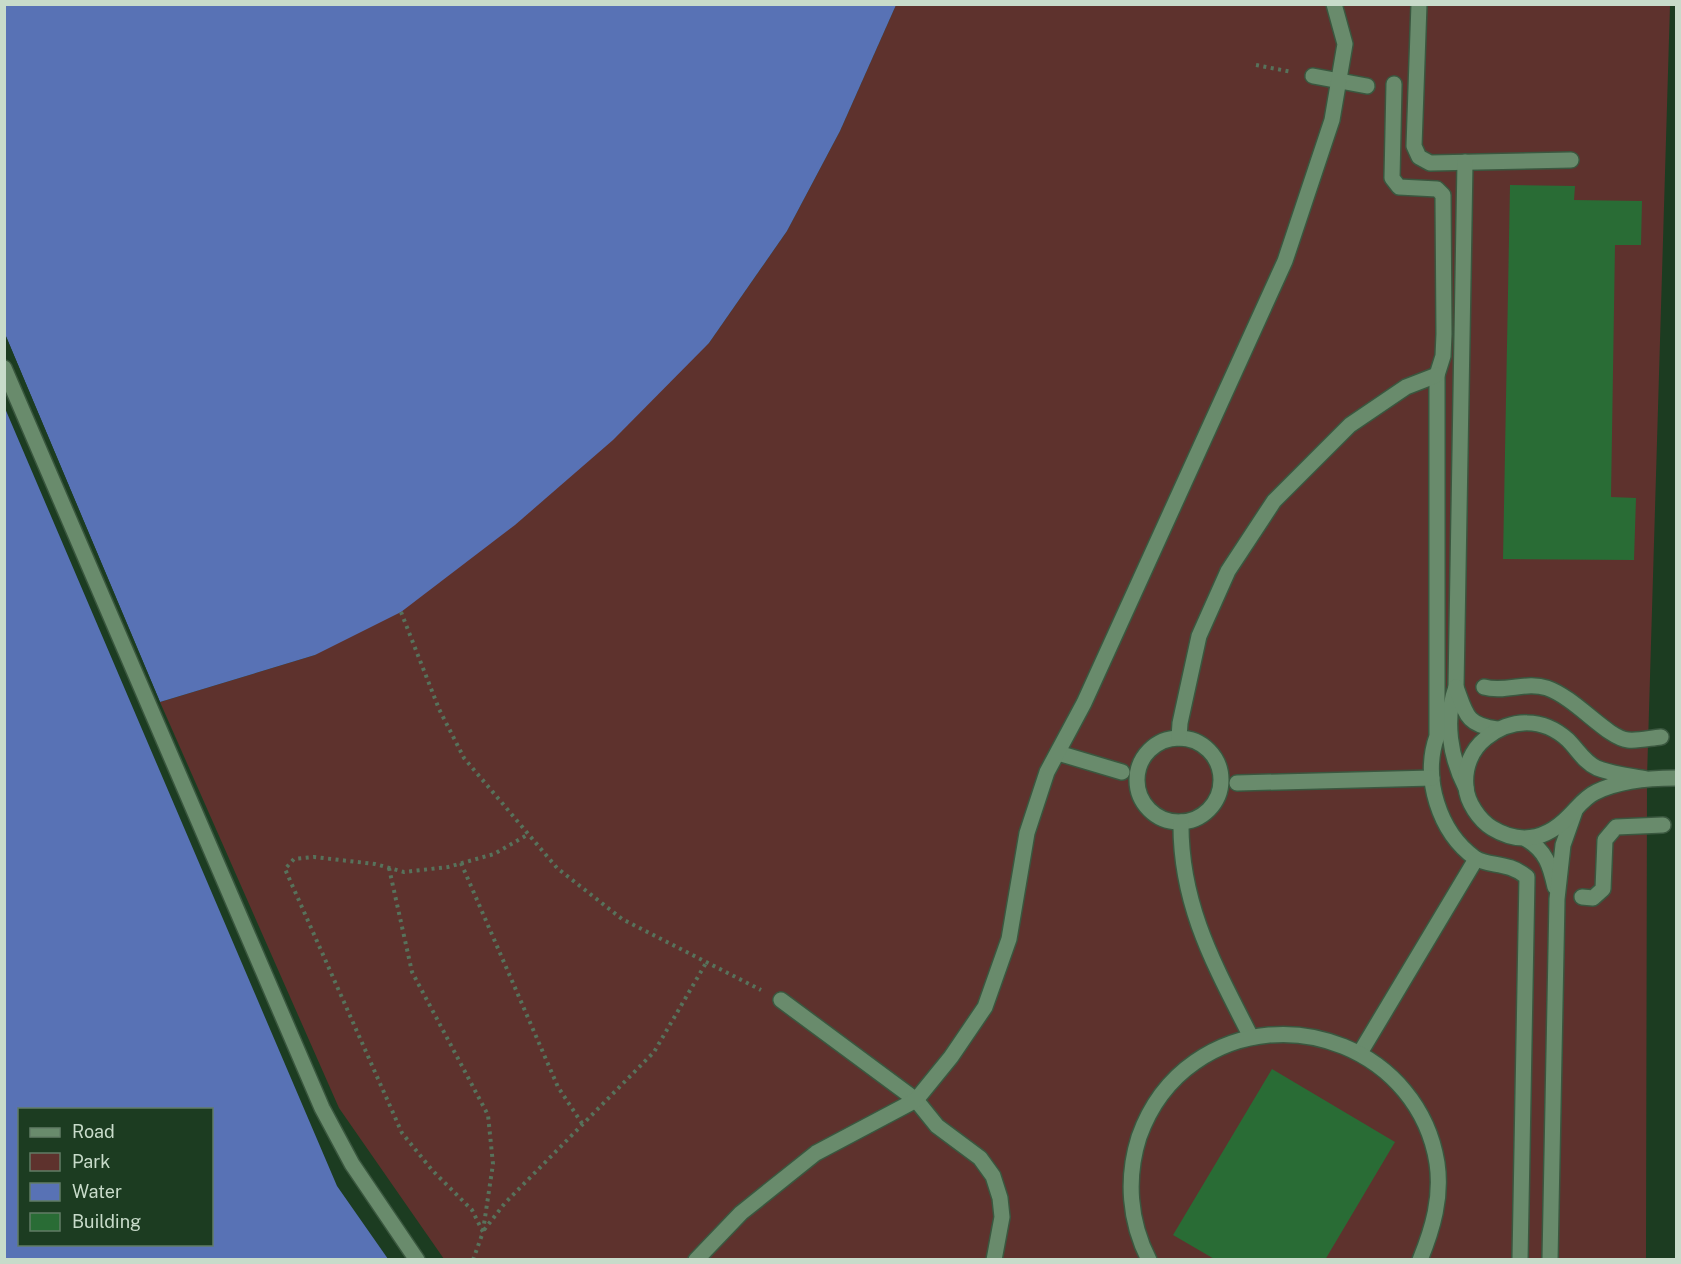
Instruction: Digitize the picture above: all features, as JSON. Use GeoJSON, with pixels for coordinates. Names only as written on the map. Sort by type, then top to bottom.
{"type":"FeatureCollection","features":[{"type":"Feature","properties":{"kind":"street"},"geometry":{"type":"LineString","coordinates":[[696,1260],[741,1213],[816,1153],[916,1100],[985,1007],[1009,939],[1027,833],[1047,772],[1089,692],[1284,261],[1332,120],[1345,44],[1334,4]]}},
{"type":"Feature","properties":{"kind":"street"},"geometry":{"type":"LineString","coordinates":[[1419,4],[1414,146],[1419,157],[1430,163],[1571,160]]}},
{"type":"Feature","properties":{"kind":"street"},"geometry":{"type":"LineString","coordinates":[[1313,76],[1367,86]]}},
{"type":"Feature","properties":{"kind":"street"},"geometry":{"type":"LineString","coordinates":[[1394,84],[1392,178],[1399,186],[1437,189],[1443,195],[1444,334],[1443,356],[1437,375],[1437,736],[1432,751],[1432,778],[1437,805],[1447,828],[1458,843],[1476,859],[1516,868],[1527,877],[1520,1260]]}},
{"type":"Feature","properties":{"kind":"street"},"geometry":{"type":"LineString","coordinates":[[1466,162],[1456,687],[1449,706],[1449,730],[1458,774],[1473,807],[1488,825],[1507,837],[1526,839],[1539,847],[1547,857],[1557,899]]}},
{"type":"Feature","properties":{"kind":"street"},"geometry":{"type":"LineString","coordinates":[[4,368],[322,1108],[352,1164],[417,1260]]}},
{"type":"Feature","properties":{"kind":"street"},"geometry":{"type":"LineString","coordinates":[[1179,738],[1180,723],[1199,636],[1228,571],[1274,501],[1350,425],[1406,387],[1437,375]]}},
{"type":"Feature","properties":{"kind":"street"},"geometry":{"type":"LineString","coordinates":[[1484,687],[1493,690],[1534,685],[1547,688],[1578,705],[1611,734],[1627,740],[1661,737]]}},
{"type":"Feature","properties":{"kind":"street"},"geometry":{"type":"LineString","coordinates":[[1456,687],[1470,721],[1479,726],[1497,729]]}},
{"type":"Feature","properties":{"kind":"street"},"geometry":{"type":"LineString","coordinates":[[1466,788],[1467,764],[1479,744],[1497,729],[1515,723],[1534,723],[1552,728],[1567,740],[1585,760],[1598,768],[1646,779]]}},
{"type":"Feature","properties":{"kind":"street"},"geometry":{"type":"LineString","coordinates":[[1179,738],[1198,742],[1209,750],[1217,760],[1221,773],[1216,801],[1194,819],[1180,822],[1166,820],[1153,814],[1137,791],[1136,777],[1148,751],[1158,743],[1179,738]]}},
{"type":"Feature","properties":{"kind":"street"},"geometry":{"type":"LineString","coordinates":[[1058,753],[1122,772]]}},
{"type":"Feature","properties":{"kind":"street"},"geometry":{"type":"LineString","coordinates":[[1237,783],[1432,778]]}},
{"type":"Feature","properties":{"kind":"street"},"geometry":{"type":"LineString","coordinates":[[1526,839],[1561,825],[1594,793],[1646,779],[1677,778]]}},
{"type":"Feature","properties":{"kind":"street"},"geometry":{"type":"LineString","coordinates":[[1550,1260],[1557,899],[1563,845],[1575,811]]}},
{"type":"Feature","properties":{"kind":"street"},"geometry":{"type":"LineString","coordinates":[[1180,822],[1185,873],[1201,935],[1215,970],[1251,1037]]}},
{"type":"Feature","properties":{"kind":"street"},"geometry":{"type":"LineString","coordinates":[[1582,897],[1593,898],[1604,890],[1605,840],[1616,827],[1663,825]]}},
{"type":"Feature","properties":{"kind":"street"},"geometry":{"type":"LineString","coordinates":[[1360,1053],[1476,859]]}},
{"type":"Feature","properties":{"kind":"street"},"geometry":{"type":"LineString","coordinates":[[781,1000],[916,1100],[937,1126],[980,1158],[993,1176],[1002,1217],[994,1260]]}},
{"type":"Feature","properties":{"kind":"street"},"geometry":{"type":"LineString","coordinates":[[1149,1260],[1135,1223],[1131,1199],[1135,1150],[1154,1105],[1185,1069],[1220,1047],[1251,1037],[1275,1033],[1326,1038],[1360,1053],[1391,1075],[1408,1094],[1431,1138],[1437,1163],[1436,1213],[1420,1260]]}},
{"type":"Feature","properties":{"kind":"path"},"geometry":{"type":"LineString","coordinates":[[1256,65],[1313,76]]}},
{"type":"Feature","properties":{"kind":"path"},"geometry":{"type":"LineString","coordinates":[[401,612],[439,709],[464,758],[557,868],[622,919],[781,1000]]}},
{"type":"Feature","properties":{"kind":"path"},"geometry":{"type":"LineString","coordinates":[[483,1232],[472,1210],[432,1170],[402,1133],[285,868],[294,859],[314,857],[404,872],[461,863],[494,854],[529,834]]}},
{"type":"Feature","properties":{"kind":"path"},"geometry":{"type":"LineString","coordinates":[[461,863],[558,1087],[583,1125]]}},
{"type":"Feature","properties":{"kind":"path"},"geometry":{"type":"LineString","coordinates":[[389,868],[412,972],[488,1115],[493,1164],[483,1232],[472,1260]]}},
{"type":"Feature","properties":{"kind":"path"},"geometry":{"type":"LineString","coordinates":[[483,1232],[505,1203],[654,1052],[706,963]]}},
{"type":"Feature","properties":{"kind":"green space"},"geometry":{"type":"Polygon","coordinates":[[[896,5],[1670,5],[1647,778],[1646,1259],[444,1259],[339,1108],[160,702],[315,655],[709,343],[787,231],[840,131],[896,5]]]}},
{"type":"Feature","properties":{"kind":"water"},"geometry":{"type":"Polygon","coordinates":[[[4,5],[896,5],[840,131],[787,231],[709,343],[613,440],[515,525],[401,612],[315,655],[160,702],[5,334],[4,5]]]}},
{"type":"Feature","properties":{"kind":"water"},"geometry":{"type":"Polygon","coordinates":[[[4,406],[337,1186],[388,1259],[5,1259],[4,406]]]}},
{"type":"Feature","properties":{"kind":"pier"},"geometry":{"type":"Polygon","coordinates":[[[5,334],[160,702],[158,704],[4,342],[5,334]]]}},
{"type":"Feature","properties":{"kind":"pier"},"geometry":{"type":"Polygon","coordinates":[[[4,403],[139,712],[136,713],[4,403]]]}},
{"type":"Feature","properties":{"kind":"building"},"geometry":{"type":"Polygon","coordinates":[[[1510,185],[1575,186],[1574,200],[1642,201],[1641,245],[1615,245],[1611,497],[1636,498],[1634,560],[1503,559],[1510,185]]]}},
{"type":"Feature","properties":{"kind":"building"},"geometry":{"type":"Polygon","coordinates":[[[1272,1069],[1395,1142],[1325,1260],[1216,1260],[1173,1235],[1272,1069]]]}}]}
